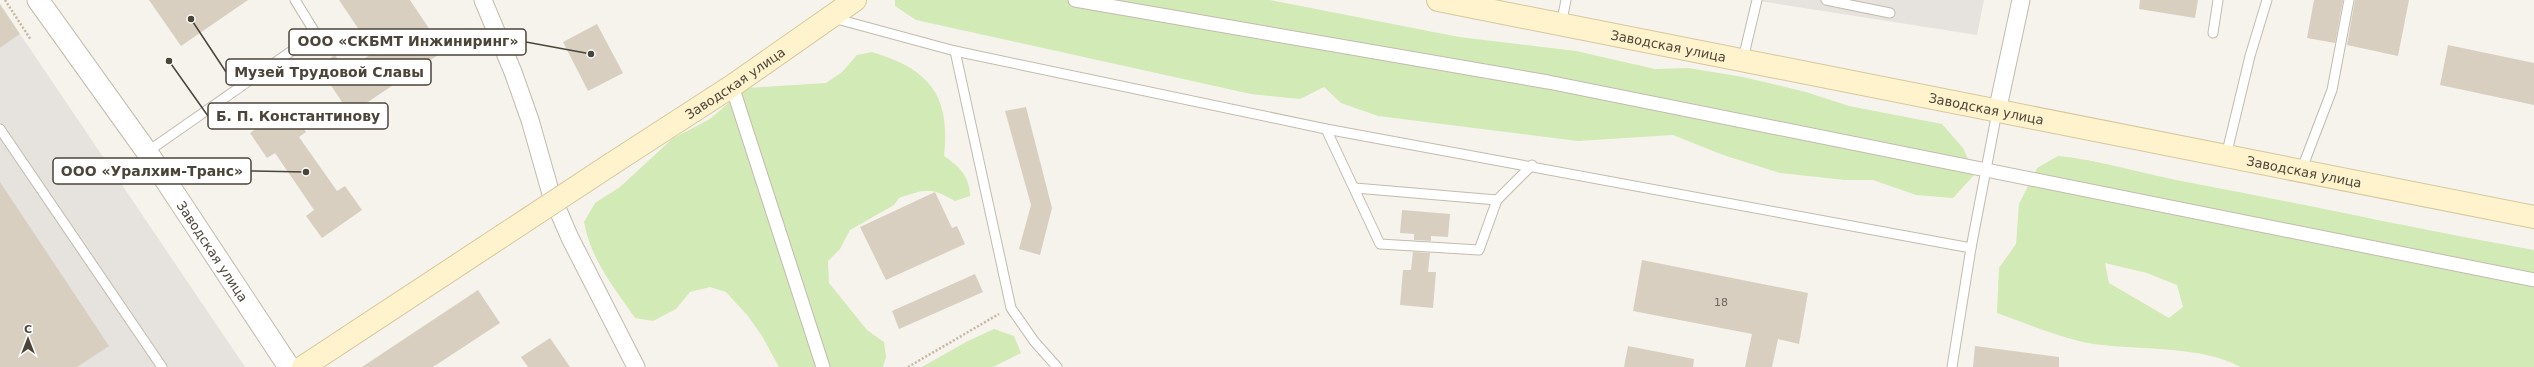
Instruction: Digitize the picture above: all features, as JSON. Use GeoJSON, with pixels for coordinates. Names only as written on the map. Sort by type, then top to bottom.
{"type":"FeatureCollection","features":[{"type":"Feature","properties":{"kind":"main road","name":"Заводская улица"},"geometry":{"type":"LineString","coordinates":[[303,367],[732,86],[832,18],[855,0]]}},
{"type":"Feature","properties":{"kind":"main road","name":"Заводская улица"},"geometry":{"type":"LineString","coordinates":[[1438,0],[1743,59],[1997,112],[2534,217]]}},
{"type":"Feature","properties":{"kind":"street","name":"Заводская улица"},"geometry":{"type":"LineString","coordinates":[[38,0],[147,152],[289,367]]}},
{"type":"Feature","properties":{"kind":"street"},"geometry":{"type":"LineString","coordinates":[[483,0],[516,79],[532,127],[551,194],[566,231],[585,271],[636,367]]}},
{"type":"Feature","properties":{"kind":"street"},"geometry":{"type":"LineString","coordinates":[[1075,0],[1548,82],[2534,280]]}},
{"type":"Feature","properties":{"kind":"street"},"geometry":{"type":"LineString","coordinates":[[1997,112],[2021,0]]}},
{"type":"Feature","properties":{"kind":"street"},"geometry":{"type":"LineString","coordinates":[[732,86],[823,367]]}},
{"type":"Feature","properties":{"kind":"lane"},"geometry":{"type":"LineString","coordinates":[[147,152],[316,34],[295,0]]}},
{"type":"Feature","properties":{"kind":"lane"},"geometry":{"type":"LineString","coordinates":[[1561,25],[1566,0]]}},
{"type":"Feature","properties":{"kind":"lane"},"geometry":{"type":"LineString","coordinates":[[1743,59],[1757,0]]}},
{"type":"Feature","properties":{"kind":"lane"},"geometry":{"type":"LineString","coordinates":[[1826,0],[1890,13]]}},
{"type":"Feature","properties":{"kind":"lane"},"geometry":{"type":"LineString","coordinates":[[2212,33],[2218,0]]}},
{"type":"Feature","properties":{"kind":"lane"},"geometry":{"type":"LineString","coordinates":[[2226,157],[2250,56],[2267,0]]}},
{"type":"Feature","properties":{"kind":"lane"},"geometry":{"type":"LineString","coordinates":[[2301,171],[2332,90],[2349,0]]}},
{"type":"Feature","properties":{"kind":"lane"},"geometry":{"type":"LineString","coordinates":[[832,18],[955,51],[1326,128],[1532,165],[1970,248]]}},
{"type":"Feature","properties":{"kind":"lane"},"geometry":{"type":"LineString","coordinates":[[955,51],[1011,308],[1034,341],[1057,367]]}},
{"type":"Feature","properties":{"kind":"lane"},"geometry":{"type":"LineString","coordinates":[[1952,367],[1970,248],[1997,112]]}},
{"type":"Feature","properties":{"kind":"lane"},"geometry":{"type":"LineString","coordinates":[[1326,128],[1380,244],[1479,250],[1497,200],[1532,165]]}},
{"type":"Feature","properties":{"kind":"lane"},"geometry":{"type":"LineString","coordinates":[[0,129],[160,367]]}},
{"type":"Feature","properties":{"kind":"lane"},"geometry":{"type":"LineString","coordinates":[[1355,188],[1497,200]]}},
{"type":"Feature","properties":{"kind":"path"},"geometry":{"type":"LineString","coordinates":[[5,0],[31,40]]}},
{"type":"Feature","properties":{"kind":"path"},"geometry":{"type":"LineString","coordinates":[[908,367],[1011,308]]}},
{"type":"Feature","properties":{"kind":"shaded area"},"geometry":{"type":"Polygon","coordinates":[[[1753,0],[1984,0],[1977,35],[1753,0]]]}},
{"type":"Feature","properties":{"kind":"shaded area"},"geometry":{"type":"Polygon","coordinates":[[[20,34],[245,367],[0,367],[0,48],[20,34]]]}},
{"type":"Feature","properties":{"kind":"green space"},"geometry":{"type":"Polygon","coordinates":[[[895,0],[1270,0],[1459,37],[1576,51],[1655,69],[1688,68],[1743,77],[1806,92],[1849,106],[1942,124],[1963,148],[1975,174],[1953,198],[1916,195],[1873,180],[1845,180],[1780,173],[1723,155],[1673,135],[1578,141],[1378,116],[1341,103],[1324,87],[1300,99],[1251,94],[916,20],[895,6],[895,0]]]}},
{"type":"Feature","properties":{"kind":"green space"},"geometry":{"type":"Polygon","coordinates":[[[872,52],[892,59],[908,67],[922,76],[932,88],[939,101],[944,116],[944,156],[955,164],[963,173],[970,189],[970,196],[955,201],[940,193],[928,191],[922,191],[899,198],[894,205],[850,230],[840,249],[828,261],[829,283],[867,330],[884,342],[886,357],[883,367],[779,367],[762,336],[748,316],[726,292],[710,287],[690,292],[676,309],[653,321],[635,318],[597,261],[587,236],[584,222],[595,203],[620,187],[672,139],[710,119],[746,88],[826,83],[842,72],[857,55],[872,52]]]}},
{"type":"Feature","properties":{"kind":"green space"},"geometry":{"type":"Polygon","coordinates":[[[2058,156],[2073,158],[2103,163],[2176,180],[2534,250],[2534,367],[2240,367],[2209,355],[2191,352],[2118,347],[2076,340],[1997,313],[1999,268],[2016,244],[2019,204],[2037,168],[2058,156]],[[2105,263],[2109,283],[2169,318],[2183,307],[2177,285],[2147,273],[2105,263]]]}},
{"type":"Feature","properties":{"kind":"green space"},"geometry":{"type":"Polygon","coordinates":[[[994,329],[1014,336],[1021,353],[993,367],[922,367],[966,342],[994,329]]]}},
{"type":"Feature","properties":{"kind":"building"},"geometry":{"type":"Polygon","coordinates":[[[149,0],[248,0],[181,46],[149,0]]]}},
{"type":"Feature","properties":{"kind":"building"},"geometry":{"type":"Polygon","coordinates":[[[339,0],[410,0],[444,51],[350,114],[318,66],[335,55],[346,71],[374,52],[339,0]]]}},
{"type":"Feature","properties":{"kind":"building"},"geometry":{"type":"Polygon","coordinates":[[[2140,0],[2198,0],[2195,18],[2139,9],[2140,0]]]}},
{"type":"Feature","properties":{"kind":"building"},"geometry":{"type":"Polygon","coordinates":[[[2314,0],[2343,0],[2335,43],[2307,38],[2314,0]]]}},
{"type":"Feature","properties":{"kind":"building"},"geometry":{"type":"Polygon","coordinates":[[[2355,0],[2409,0],[2398,56],[2347,45],[2355,0]]]}},
{"type":"Feature","properties":{"kind":"building"},"geometry":{"type":"Polygon","coordinates":[[[0,4],[20,34],[0,48],[0,4]]]}},
{"type":"Feature","properties":{"kind":"building"},"geometry":{"type":"Polygon","coordinates":[[[597,24],[623,73],[588,91],[563,42],[597,24]]]}},
{"type":"Feature","properties":{"kind":"building"},"geometry":{"type":"Polygon","coordinates":[[[2448,45],[2534,63],[2534,105],[2440,85],[2448,45]]]}},
{"type":"Feature","properties":{"kind":"building"},"geometry":{"type":"Polygon","coordinates":[[[288,106],[306,132],[299,137],[337,191],[345,186],[362,210],[322,238],[306,216],[314,210],[275,153],[267,158],[250,133],[288,106]]]}},
{"type":"Feature","properties":{"kind":"building"},"geometry":{"type":"Polygon","coordinates":[[[1026,107],[1052,208],[1040,255],[1019,249],[1031,205],[1005,111],[1026,107]]]}},
{"type":"Feature","properties":{"kind":"building"},"geometry":{"type":"Polygon","coordinates":[[[0,182],[109,346],[77,367],[0,367],[0,182]]]}},
{"type":"Feature","properties":{"kind":"building"},"geometry":{"type":"Polygon","coordinates":[[[935,192],[952,228],[957,226],[965,244],[886,280],[860,227],[935,192]]]}},
{"type":"Feature","properties":{"kind":"building"},"geometry":{"type":"Polygon","coordinates":[[[1402,210],[1450,214],[1448,237],[1431,236],[1431,241],[1414,240],[1414,234],[1400,233],[1402,210]]]}},
{"type":"Feature","properties":{"kind":"building"},"geometry":{"type":"Polygon","coordinates":[[[1413,252],[1430,253],[1428,272],[1436,272],[1433,308],[1400,305],[1403,270],[1411,270],[1413,252]]]}},
{"type":"Feature","properties":{"kind":"building"},"geometry":{"type":"Polygon","coordinates":[[[1642,260],[1808,293],[1799,344],[1778,339],[1772,367],[1745,367],[1752,334],[1633,311],[1642,260]]]}},
{"type":"Feature","properties":{"kind":"building"},"geometry":{"type":"Polygon","coordinates":[[[975,274],[983,292],[899,329],[892,311],[975,274]]]}},
{"type":"Feature","properties":{"kind":"building"},"geometry":{"type":"Polygon","coordinates":[[[478,290],[500,323],[433,367],[362,367],[478,290]]]}},
{"type":"Feature","properties":{"kind":"building"},"geometry":{"type":"Polygon","coordinates":[[[550,338],[570,367],[528,367],[521,357],[550,338]]]}},
{"type":"Feature","properties":{"kind":"building"},"geometry":{"type":"Polygon","coordinates":[[[1628,346],[1694,359],[1693,367],[1624,367],[1628,346]]]}},
{"type":"Feature","properties":{"kind":"building"},"geometry":{"type":"Polygon","coordinates":[[[1975,346],[2059,357],[2059,367],[1973,367],[1975,346]]]}},
{"type":"Feature","properties":{"kind":"place","name":"Музей Трудовой Славы"},"geometry":{"type":"Point","coordinates":[191,19]}},
{"type":"Feature","properties":{"kind":"place","name":"ООО «СКБМТ Инжиниринг»"},"geometry":{"type":"Point","coordinates":[591,54]}},
{"type":"Feature","properties":{"kind":"place","name":"Б. П. Константинову"},"geometry":{"type":"Point","coordinates":[169,61]}},
{"type":"Feature","properties":{"kind":"place","name":"ООО «Уралхим-Транс»"},"geometry":{"type":"Point","coordinates":[306,172]}}]}
